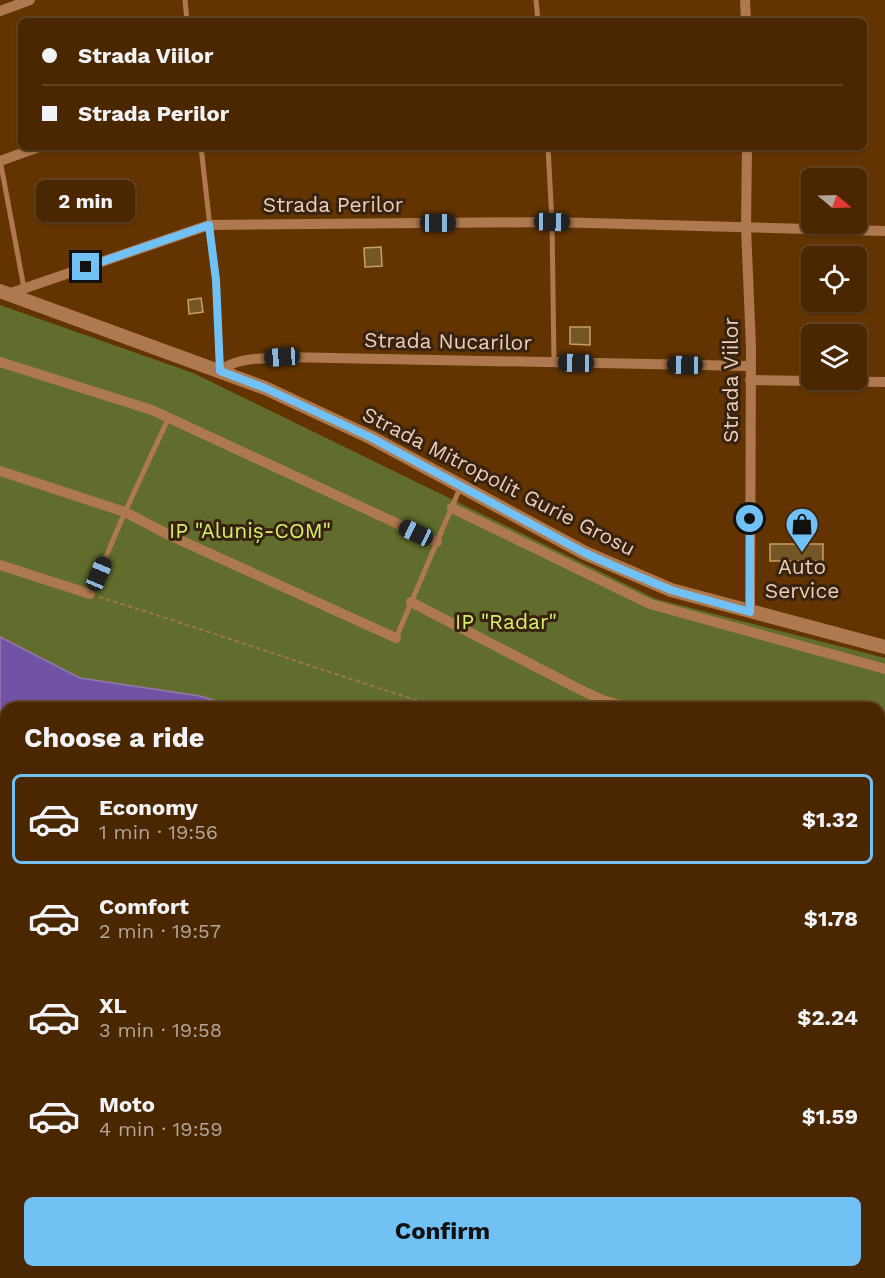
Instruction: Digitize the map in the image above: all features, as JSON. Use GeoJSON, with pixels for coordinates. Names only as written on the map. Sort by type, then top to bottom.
{"type":"FeatureCollection","features":[{"type":"Feature","properties":{"kind":"main road","name":"Strada Mitropolit Gurie Grosu"},"geometry":{"type":"LineString","coordinates":[[4,292],[265,388],[370,437],[585,553],[671,590],[885,647]]}},
{"type":"Feature","properties":{"kind":"street"},"geometry":{"type":"LineString","coordinates":[[0,11],[30,0]]}},
{"type":"Feature","properties":{"kind":"street"},"geometry":{"type":"LineString","coordinates":[[746,0],[746,18]]}},
{"type":"Feature","properties":{"kind":"street"},"geometry":{"type":"LineString","coordinates":[[0,160],[30,150]]}},
{"type":"Feature","properties":{"kind":"street","name":"Strada Viilor"},"geometry":{"type":"LineString","coordinates":[[747,150],[746,227],[751,347],[750,612]]}},
{"type":"Feature","properties":{"kind":"street","name":"Strada Perilor"},"geometry":{"type":"LineString","coordinates":[[4,292],[24,288],[209,225],[552,222],[885,231]]}},
{"type":"Feature","properties":{"kind":"street","name":"Strada Nucarilor"},"geometry":{"type":"LineString","coordinates":[[220,371],[228,364],[243,360],[282,357],[750,366]]}},
{"type":"Feature","properties":{"kind":"street"},"geometry":{"type":"LineString","coordinates":[[0,362],[152,410],[437,542]]}},
{"type":"Feature","properties":{"kind":"street"},"geometry":{"type":"LineString","coordinates":[[750,380],[885,382]]}},
{"type":"Feature","properties":{"kind":"street"},"geometry":{"type":"LineString","coordinates":[[0,471],[125,512],[171,536],[396,638]]}},
{"type":"Feature","properties":{"kind":"street"},"geometry":{"type":"LineString","coordinates":[[452,508],[650,604],[885,669]]}},
{"type":"Feature","properties":{"kind":"street"},"geometry":{"type":"LineString","coordinates":[[0,565],[90,594]]}},
{"type":"Feature","properties":{"kind":"street"},"geometry":{"type":"LineString","coordinates":[[411,602],[576,688],[609,702]]}},
{"type":"Feature","properties":{"kind":"lane"},"geometry":{"type":"LineString","coordinates":[[184,0],[187,18]]}},
{"type":"Feature","properties":{"kind":"lane"},"geometry":{"type":"LineString","coordinates":[[536,0],[538,18]]}},
{"type":"Feature","properties":{"kind":"lane"},"geometry":{"type":"LineString","coordinates":[[201,150],[216,280],[220,371]]}},
{"type":"Feature","properties":{"kind":"lane"},"geometry":{"type":"LineString","coordinates":[[548,150],[552,222],[554,362]]}},
{"type":"Feature","properties":{"kind":"lane"},"geometry":{"type":"LineString","coordinates":[[0,160],[24,288]]}},
{"type":"Feature","properties":{"kind":"lane"},"geometry":{"type":"LineString","coordinates":[[90,594],[168,419]]}},
{"type":"Feature","properties":{"kind":"lane"},"geometry":{"type":"LineString","coordinates":[[396,638],[461,486]]}},
{"type":"Feature","properties":{"kind":"path"},"geometry":{"type":"LineString","coordinates":[[90,594],[220,634],[308,666],[422,702]]}},
{"type":"Feature","properties":{"kind":"green space"},"geometry":{"type":"Polygon","coordinates":[[[0,305],[193,373],[656,599],[885,658],[885,702],[137,702],[0,649],[0,305]]]}},
{"type":"Feature","properties":{"kind":"shaded area"},"geometry":{"type":"Polygon","coordinates":[[[0,637],[80,678],[200,696],[220,702],[0,702],[0,637]]]}},
{"type":"Feature","properties":{"kind":"building"},"geometry":{"type":"Polygon","coordinates":[[[381,247],[382,266],[365,267],[364,248],[381,247]]]}},
{"type":"Feature","properties":{"kind":"building"},"geometry":{"type":"Polygon","coordinates":[[[201,298],[203,312],[189,314],[188,300],[201,298]]]}},
{"type":"Feature","properties":{"kind":"building"},"geometry":{"type":"Polygon","coordinates":[[[570,327],[590,327],[590,345],[570,344],[570,327]]]}},
{"type":"Feature","properties":{"kind":"building"},"geometry":{"type":"Polygon","coordinates":[[[770,544],[823,544],[823,561],[770,561],[770,544]]]}},
{"type":"Feature","properties":{"kind":"place","name":"Auto Service"},"geometry":{"type":"Point","coordinates":[802,553]}},
{"type":"Feature","properties":{"kind":"route"},"geometry":{"type":"LineString","coordinates":[[86,267],[209,225],[216,280],[220,371],[265,388],[370,437],[585,553],[671,590],[750,612],[750,519]]}},
{"type":"Feature","properties":{"kind":"park label","name":"IP \"Aluniș-COM\""},"geometry":{"type":"Point","coordinates":[250,530]}},
{"type":"Feature","properties":{"kind":"park label","name":"IP \"Radar\""},"geometry":{"type":"Point","coordinates":[506,621]}}]}
